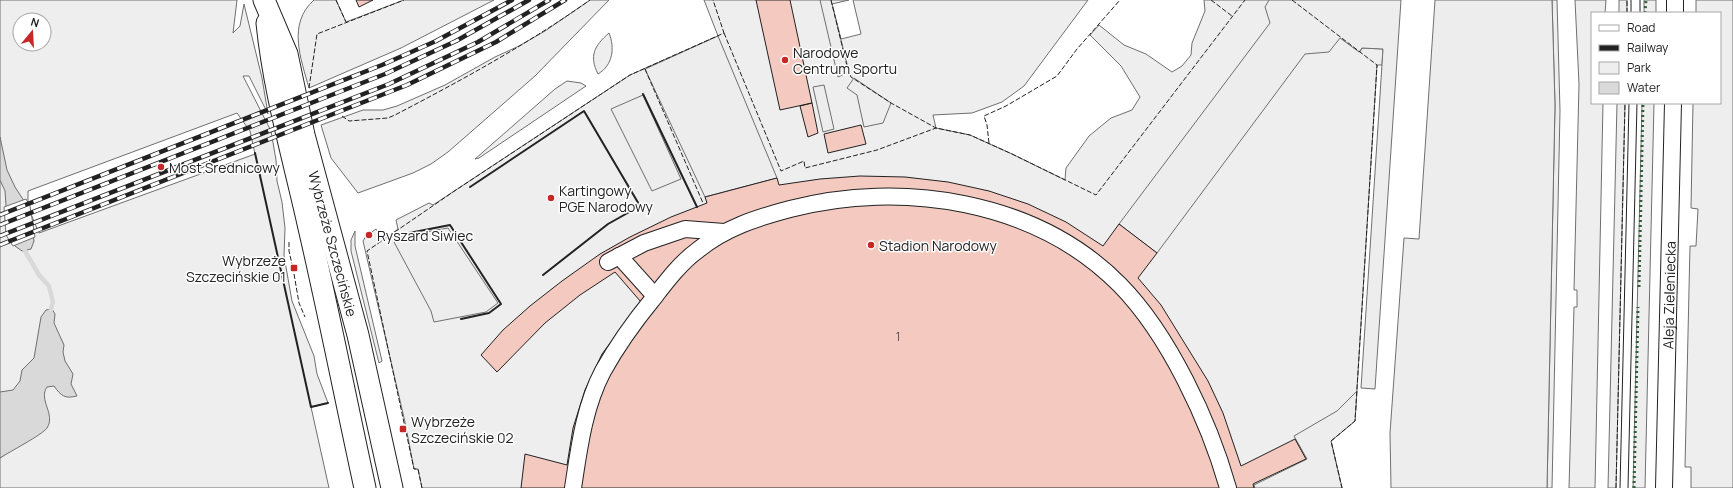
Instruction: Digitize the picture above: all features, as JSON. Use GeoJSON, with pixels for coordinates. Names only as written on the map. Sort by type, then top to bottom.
{"type":"FeatureCollection","features":[{"type":"Feature","properties":{"kind":"main road","name":"Wybrzeże Szczecińskie"},"geometry":{"type":"LineString","coordinates":[[267,1],[271,61],[287,142],[309,228],[365,488]]}},
{"type":"Feature","properties":{"kind":"main road","name":"Wybrzeże Szczecińskie"},"geometry":{"type":"LineString","coordinates":[[267,1],[287,54],[304,135],[358,335],[392,488]]}},
{"type":"Feature","properties":{"kind":"street"},"geometry":{"type":"LineString","coordinates":[[1675,0],[1675,12]]}},
{"type":"Feature","properties":{"kind":"street","name":"Aleja Zieleniecka"},"geometry":{"type":"LineString","coordinates":[[1664,488],[1673,104]]}},
{"type":"Feature","properties":{"kind":"street"},"geometry":{"type":"LineString","coordinates":[[573,488],[578,448],[588,409],[602,373],[623,339],[655,296],[696,251],[724,232],[761,216],[804,205],[877,196],[901,196],[956,203],[992,211],[1036,227],[1072,247],[1119,284],[1142,312],[1170,354],[1193,397],[1209,432],[1228,488]]}},
{"type":"Feature","properties":{"kind":"street"},"geometry":{"type":"LineString","coordinates":[[655,296],[613,259],[644,243],[685,229],[724,232]]}},
{"type":"Feature","properties":{"kind":"green space"},"geometry":{"type":"Polygon","coordinates":[[[0,0],[237,0],[233,33],[240,26],[244,4],[262,78],[268,114],[249,76],[243,76],[271,131],[276,160],[277,181],[282,202],[285,228],[284,256],[292,301],[314,356],[317,374],[328,403],[311,407],[329,488],[0,488],[0,458],[10,451],[0,396],[0,0]],[[237,113],[28,191],[28,207],[39,233],[255,154],[250,131],[237,113]]]}},
{"type":"Feature","properties":{"kind":"green space"},"geometry":{"type":"Polygon","coordinates":[[[314,0],[336,0],[346,22],[404,0],[494,0],[401,48],[309,88],[300,54],[298,31],[306,9],[314,0]]]}},
{"type":"Feature","properties":{"kind":"green space"},"geometry":{"type":"Polygon","coordinates":[[[590,0],[609,0],[535,76],[448,152],[431,164],[413,173],[358,193],[331,158],[321,125],[363,110],[383,110],[397,106],[445,85],[545,31],[590,0]]]}},
{"type":"Feature","properties":{"kind":"green space","name":"Stadion Narodowy"},"geometry":{"type":"Polygon","coordinates":[[[704,0],[849,0],[832,4],[841,39],[861,34],[853,0],[1088,0],[1024,86],[1002,102],[972,113],[933,115],[936,128],[970,135],[1065,180],[1066,168],[1089,136],[1111,118],[1132,110],[1140,97],[1121,66],[1090,35],[1099,25],[1124,45],[1146,54],[1172,72],[1182,66],[1191,55],[1192,43],[1205,11],[1204,0],[1292,0],[1360,52],[1362,48],[1383,49],[1382,65],[1377,65],[1355,421],[1331,441],[1342,488],[422,488],[418,469],[414,469],[405,422],[363,241],[366,236],[376,229],[383,240],[398,229],[396,220],[429,203],[433,205],[630,75],[718,36],[704,0]]]}},
{"type":"Feature","properties":{"kind":"green space"},"geometry":{"type":"Polygon","coordinates":[[[1552,0],[1557,0],[1560,111],[1552,488],[1547,488],[1555,105],[1552,0]]]}},
{"type":"Feature","properties":{"kind":"green space"},"geometry":{"type":"Polygon","coordinates":[[[1575,0],[1606,0],[1605,12],[1591,12],[1591,104],[1603,104],[1595,488],[1569,488],[1574,307],[1577,307],[1577,290],[1574,290],[1579,84],[1575,0]]]}},
{"type":"Feature","properties":{"kind":"green space"},"geometry":{"type":"Polygon","coordinates":[[[1619,0],[1627,0],[1627,12],[1619,12],[1619,0]]]}},
{"type":"Feature","properties":{"kind":"green space"},"geometry":{"type":"Polygon","coordinates":[[[1644,0],[1656,0],[1656,12],[1644,12],[1644,0]]]}},
{"type":"Feature","properties":{"kind":"green space"},"geometry":{"type":"Polygon","coordinates":[[[1696,0],[1733,0],[1733,488],[1691,488],[1691,467],[1685,467],[1690,246],[1696,246],[1698,209],[1691,208],[1693,104],[1721,104],[1721,12],[1696,12],[1696,0]]]}},
{"type":"Feature","properties":{"kind":"green space"},"geometry":{"type":"Polygon","coordinates":[[[609,33],[612,44],[610,61],[598,74],[595,68],[594,52],[600,42],[609,33]]]}},
{"type":"Feature","properties":{"kind":"green space"},"geometry":{"type":"Polygon","coordinates":[[[567,81],[581,83],[586,86],[479,158],[475,159],[555,89],[567,81]]]}},
{"type":"Feature","properties":{"kind":"green space"},"geometry":{"type":"Polygon","coordinates":[[[1617,104],[1625,104],[1616,488],[1608,488],[1617,104]]]}},
{"type":"Feature","properties":{"kind":"green space"},"geometry":{"type":"Polygon","coordinates":[[[1642,104],[1654,104],[1645,488],[1633,488],[1642,104]]]}},
{"type":"Feature","properties":{"kind":"green space"},"geometry":{"type":"Polygon","coordinates":[[[355,231],[355,246],[382,361],[379,363],[351,251],[351,240],[355,231]]]}},
{"type":"Feature","properties":{"kind":"shaded area"},"geometry":{"type":"Polygon","coordinates":[[[820,0],[831,0],[849,72],[838,77],[820,0]]]}},
{"type":"Feature","properties":{"kind":"shaded area"},"geometry":{"type":"Polygon","coordinates":[[[1269,0],[1401,0],[1375,389],[1361,388],[1383,49],[1362,48],[1359,52],[1340,38],[1329,52],[1305,54],[1157,253],[1119,224],[1270,23],[1265,7],[1269,0]]]}},
{"type":"Feature","properties":{"kind":"shaded area"},"geometry":{"type":"Polygon","coordinates":[[[1435,0],[1552,0],[1555,105],[1547,488],[1391,488],[1390,433],[1404,238],[1419,239],[1435,0]]]}},
{"type":"Feature","properties":{"kind":"shaded area"},"geometry":{"type":"Polygon","coordinates":[[[718,36],[777,178],[705,197],[645,69],[718,36]]]}},
{"type":"Feature","properties":{"kind":"shaded area"},"geometry":{"type":"Polygon","coordinates":[[[854,78],[891,103],[883,123],[864,127],[857,95],[847,88],[854,78]]]}},
{"type":"Feature","properties":{"kind":"shaded area"},"geometry":{"type":"Polygon","coordinates":[[[824,85],[834,129],[823,132],[813,87],[824,85]]]}},
{"type":"Feature","properties":{"kind":"shaded area"},"geometry":{"type":"Polygon","coordinates":[[[643,95],[681,179],[652,191],[611,109],[643,95]]]}},
{"type":"Feature","properties":{"kind":"shaded area"},"geometry":{"type":"Polygon","coordinates":[[[448,228],[498,303],[486,312],[434,322],[431,311],[394,242],[403,236],[448,228]]]}},
{"type":"Feature","properties":{"kind":"shaded area"},"geometry":{"type":"Polygon","coordinates":[[[1357,391],[1355,421],[1331,441],[1342,488],[1255,488],[1254,485],[1307,459],[1294,436],[1337,411],[1357,391]]]}},
{"type":"Feature","properties":{"kind":"water"},"geometry":{"type":"Polygon","coordinates":[[[0,137],[7,170],[15,187],[28,207],[34,241],[31,249],[22,251],[15,246],[8,235],[5,191],[0,180],[0,137]]]}},
{"type":"Feature","properties":{"kind":"water"},"geometry":{"type":"Polygon","coordinates":[[[52,309],[55,314],[54,323],[64,345],[63,352],[65,361],[73,374],[71,384],[77,396],[66,397],[54,386],[47,387],[44,397],[50,418],[47,428],[32,439],[0,458],[0,392],[13,390],[20,381],[22,370],[34,358],[41,317],[46,310],[52,309]]]}},
{"type":"Feature","properties":{"kind":"pier"},"geometry":{"type":"Polygon","coordinates":[[[26,199],[30,206],[35,237],[13,246],[6,235],[4,207],[26,199]]]}},
{"type":"Feature","properties":{"kind":"building"},"geometry":{"type":"Polygon","coordinates":[[[356,0],[373,0],[359,7],[356,0]]]}},
{"type":"Feature","properties":{"kind":"building","name":"Narodowe Centrum Sportu"},"geometry":{"type":"Polygon","coordinates":[[[756,0],[790,0],[812,103],[780,110],[756,0]]]}},
{"type":"Feature","properties":{"kind":"building"},"geometry":{"type":"Polygon","coordinates":[[[812,103],[818,133],[808,137],[800,106],[812,103]]]}},
{"type":"Feature","properties":{"kind":"building"},"geometry":{"type":"Polygon","coordinates":[[[861,125],[866,144],[828,153],[824,134],[861,125]]]}},
{"type":"Feature","properties":{"kind":"building"},"geometry":{"type":"Polygon","coordinates":[[[860,176],[905,177],[948,182],[989,191],[1028,204],[1066,222],[1103,246],[1119,224],[1157,253],[1138,278],[1161,305],[1208,381],[1223,413],[1241,466],[1295,439],[1306,459],[1253,484],[1254,488],[521,488],[525,454],[567,465],[573,428],[585,390],[602,354],[641,302],[615,272],[580,295],[545,323],[497,372],[481,355],[503,330],[530,306],[600,254],[630,237],[671,217],[707,203],[705,197],[777,178],[779,185],[820,179],[860,176]]]}},
{"type":"Feature","properties":{"kind":"waterway"},"geometry":{"type":"LineString","coordinates":[[24,245],[25,251],[39,275],[49,286],[53,302],[50,313]]}},
{"type":"Feature","properties":{"kind":"tram line"},"geometry":{"type":"LineString","coordinates":[[1631,0],[1631,12]]}},
{"type":"Feature","properties":{"kind":"tram line"},"geometry":{"type":"LineString","coordinates":[[1640,0],[1640,12]]}},
{"type":"Feature","properties":{"kind":"tram line"},"geometry":{"type":"LineString","coordinates":[[1620,488],[1629,104]]}},
{"type":"Feature","properties":{"kind":"tram line"},"geometry":{"type":"LineString","coordinates":[[1628,488],[1637,104]]}},
{"type":"Feature","properties":{"kind":"railway"},"geometry":{"type":"LineString","coordinates":[[0,215],[382,65],[436,41],[512,0]]}},
{"type":"Feature","properties":{"kind":"railway"},"geometry":{"type":"LineString","coordinates":[[0,225],[385,74],[456,41],[529,0]]}},
{"type":"Feature","properties":{"kind":"railway"},"geometry":{"type":"LineString","coordinates":[[0,236],[389,84],[478,42],[549,0]]}},
{"type":"Feature","properties":{"kind":"railway"},"geometry":{"type":"LineString","coordinates":[[0,245],[407,85],[496,42],[565,0]]}},
{"type":"Feature","properties":{"kind":"hedge"},"geometry":{"type":"LineString","coordinates":[[1645,12],[1646,0]]}},
{"type":"Feature","properties":{"kind":"hedge"},"geometry":{"type":"LineString","coordinates":[[1639,287],[1643,104]]}},
{"type":"Feature","properties":{"kind":"hedge"},"geometry":{"type":"LineString","coordinates":[[1634,488],[1638,307]]}},
{"type":"Feature","properties":{"kind":"fence"},"geometry":{"type":"LineString","coordinates":[[336,0],[346,22]]}},
{"type":"Feature","properties":{"kind":"fence"},"geometry":{"type":"LineString","coordinates":[[309,88],[317,34],[404,0]]}},
{"type":"Feature","properties":{"kind":"fence"},"geometry":{"type":"LineString","coordinates":[[342,116],[349,121],[388,118],[395,115],[494,61],[543,32],[590,0]]}},
{"type":"Feature","properties":{"kind":"fence"},"geometry":{"type":"LineString","coordinates":[[422,488],[418,469],[414,469],[367,251],[453,192],[630,75],[724,33],[713,0]]}},
{"type":"Feature","properties":{"kind":"fence"},"geometry":{"type":"LineString","coordinates":[[831,0],[851,77],[891,103],[936,128],[970,135],[1096,195],[1245,0]]}},
{"type":"Feature","properties":{"kind":"fence"},"geometry":{"type":"LineString","coordinates":[[989,143],[987,125],[984,116],[1006,106],[1057,76],[1077,49],[1120,0]]}},
{"type":"Feature","properties":{"kind":"fence"},"geometry":{"type":"LineString","coordinates":[[1211,0],[1232,16]]}},
{"type":"Feature","properties":{"kind":"fence"},"geometry":{"type":"LineString","coordinates":[[1292,0],[1377,65],[1355,421],[1331,441],[1342,488]]}},
{"type":"Feature","properties":{"kind":"fence"},"geometry":{"type":"LineString","coordinates":[[1627,0],[1627,12]]}},
{"type":"Feature","properties":{"kind":"fence"},"geometry":{"type":"LineString","coordinates":[[724,33],[781,171],[804,161],[805,168],[877,150],[936,128]]}},
{"type":"Feature","properties":{"kind":"fence"},"geometry":{"type":"LineString","coordinates":[[645,69],[703,203]]}},
{"type":"Feature","properties":{"kind":"fence"},"geometry":{"type":"LineString","coordinates":[[1616,488],[1625,104]]}},
{"type":"Feature","properties":{"kind":"fence"},"geometry":{"type":"LineString","coordinates":[[289,242],[289,251],[292,264]]}},
{"type":"Feature","properties":{"kind":"fence"},"geometry":{"type":"LineString","coordinates":[[294,274],[299,303],[305,317]]}},
{"type":"Feature","properties":{"kind":"wall"},"geometry":{"type":"LineString","coordinates":[[643,94],[697,207]]}},
{"type":"Feature","properties":{"kind":"wall"},"geometry":{"type":"LineString","coordinates":[[470,187],[584,111],[640,206],[608,224],[543,275]]}},
{"type":"Feature","properties":{"kind":"wall"},"geometry":{"type":"LineString","coordinates":[[255,153],[311,407],[328,403]]}},
{"type":"Feature","properties":{"kind":"wall"},"geometry":{"type":"LineString","coordinates":[[404,234],[450,225],[501,304],[489,313],[461,319]]}},
{"type":"Feature","properties":{"kind":"place","name":"Narodowe Centrum Sportu"},"geometry":{"type":"Point","coordinates":[785,60]}},
{"type":"Feature","properties":{"kind":"place","name":"Most Średnicowy"},"geometry":{"type":"Point","coordinates":[161,167]}},
{"type":"Feature","properties":{"kind":"place","name":"Kartingowy PGE Narodowy"},"geometry":{"type":"Point","coordinates":[551,198]}},
{"type":"Feature","properties":{"kind":"place","name":"Ryszard Siwiec"},"geometry":{"type":"Point","coordinates":[369,235]}},
{"type":"Feature","properties":{"kind":"place","name":"Stadion Narodowy"},"geometry":{"type":"Point","coordinates":[871,245]}},
{"type":"Feature","properties":{"kind":"place","name":"Wybrzeże Szczecińskie 01"},"geometry":{"type":"Point","coordinates":[294,268]}},
{"type":"Feature","properties":{"kind":"place","name":"Wybrzeże Szczecińskie 02"},"geometry":{"type":"Point","coordinates":[403,429]}}]}
